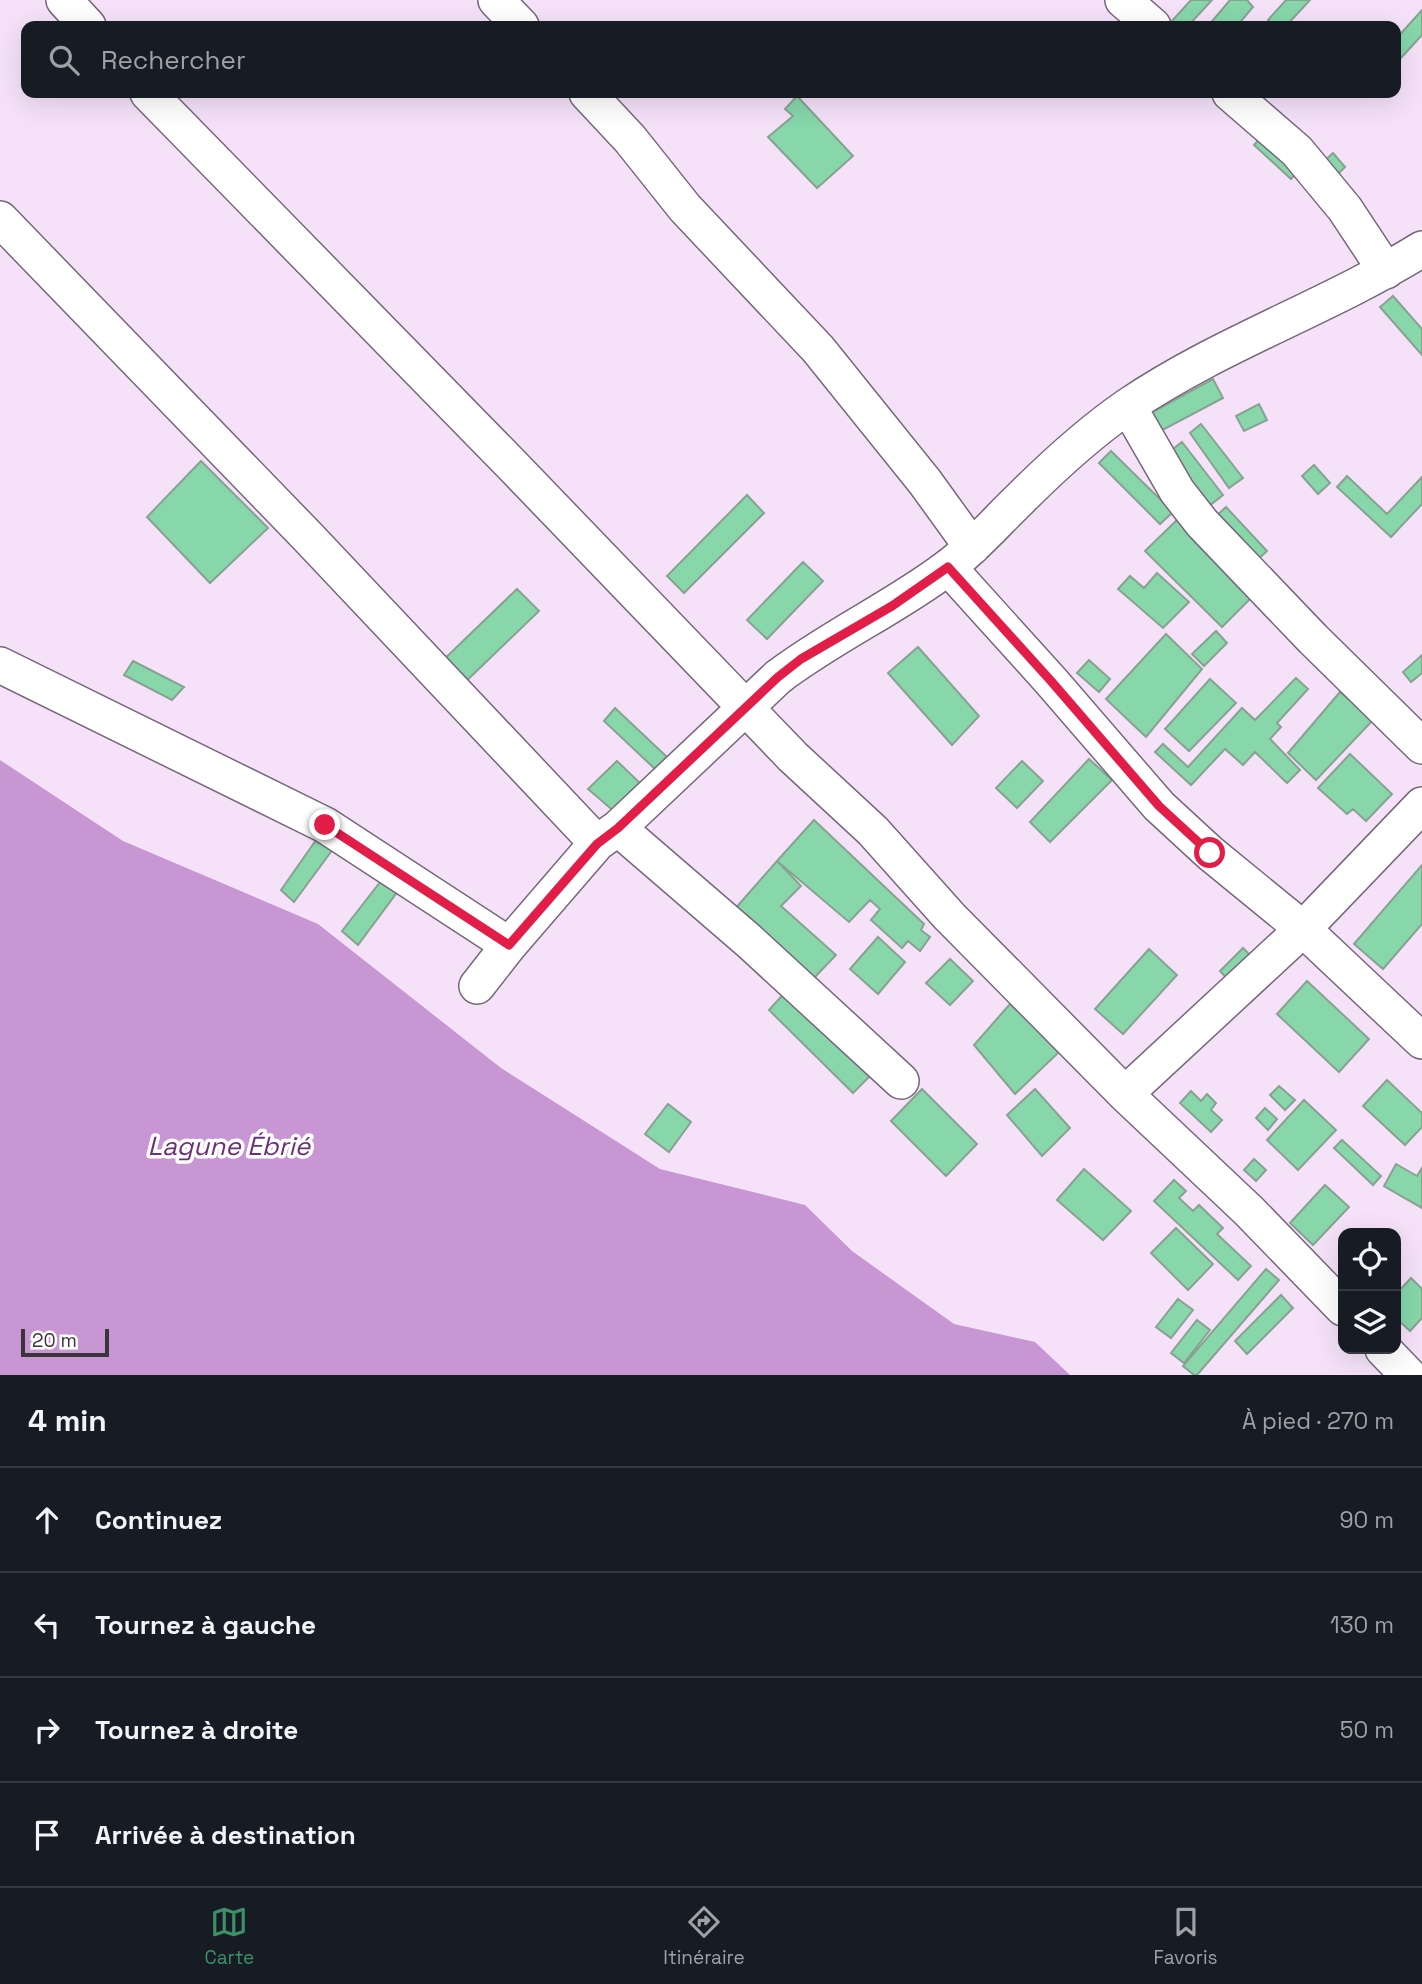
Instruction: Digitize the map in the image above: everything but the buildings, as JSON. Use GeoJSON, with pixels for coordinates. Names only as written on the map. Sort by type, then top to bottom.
{"type":"FeatureCollection","features":[{"type":"Feature","properties":{"kind":"street"},"geometry":{"type":"LineString","coordinates":[[64,0],[83,21]]}},
{"type":"Feature","properties":{"kind":"street"},"geometry":{"type":"LineString","coordinates":[[496,0],[516,21]]}},
{"type":"Feature","properties":{"kind":"street"},"geometry":{"type":"LineString","coordinates":[[1123,0],[1147,21]]}},
{"type":"Feature","properties":{"kind":"street"},"geometry":{"type":"LineString","coordinates":[[153,98],[793,757],[873,831],[949,916],[1125,1094],[1249,1211],[1338,1303]]}},
{"type":"Feature","properties":{"kind":"street"},"geometry":{"type":"LineString","coordinates":[[592,98],[630,139],[685,208],[818,349],[925,482],[960,557],[1051,681],[1159,806],[1210,853],[1303,929],[1422,1041]]}},
{"type":"Feature","properties":{"kind":"street"},"geometry":{"type":"LineString","coordinates":[[1236,98],[1297,151],[1345,209],[1386,271]]}},
{"type":"Feature","properties":{"kind":"street"},"geometry":{"type":"LineString","coordinates":[[0,219],[298,527],[608,836],[749,941],[901,1082]]}},
{"type":"Feature","properties":{"kind":"street"},"geometry":{"type":"LineString","coordinates":[[477,986],[509,945],[608,836],[746,707],[801,659],[892,606],[960,557],[1088,435],[1176,376],[1255,334],[1386,271],[1422,249]]}},
{"type":"Feature","properties":{"kind":"street"},"geometry":{"type":"LineString","coordinates":[[1128,406],[1171,482],[1202,523],[1313,639],[1422,746]]}},
{"type":"Feature","properties":{"kind":"street"},"geometry":{"type":"LineString","coordinates":[[0,665],[325,825],[509,945]]}},
{"type":"Feature","properties":{"kind":"street"},"geometry":{"type":"LineString","coordinates":[[1125,1094],[1303,929],[1422,805]]}},
{"type":"Feature","properties":{"kind":"street"},"geometry":{"type":"LineString","coordinates":[[1388,1354],[1408,1375]]}},
{"type":"Feature","properties":{"kind":"water","name":"Lagune Ébrié"},"geometry":{"type":"Polygon","coordinates":[[[0,760],[123,841],[318,924],[501,1068],[660,1169],[805,1205],[852,1251],[954,1324],[1035,1342],[1070,1375],[0,1375],[0,760]]]}},
{"type":"Feature","properties":{"kind":"route"},"geometry":{"type":"LineString","coordinates":[[325,825],[509,945],[597,844],[618,828],[778,677],[801,659],[892,606],[948,567],[1159,806],[1210,853]]}}]}
